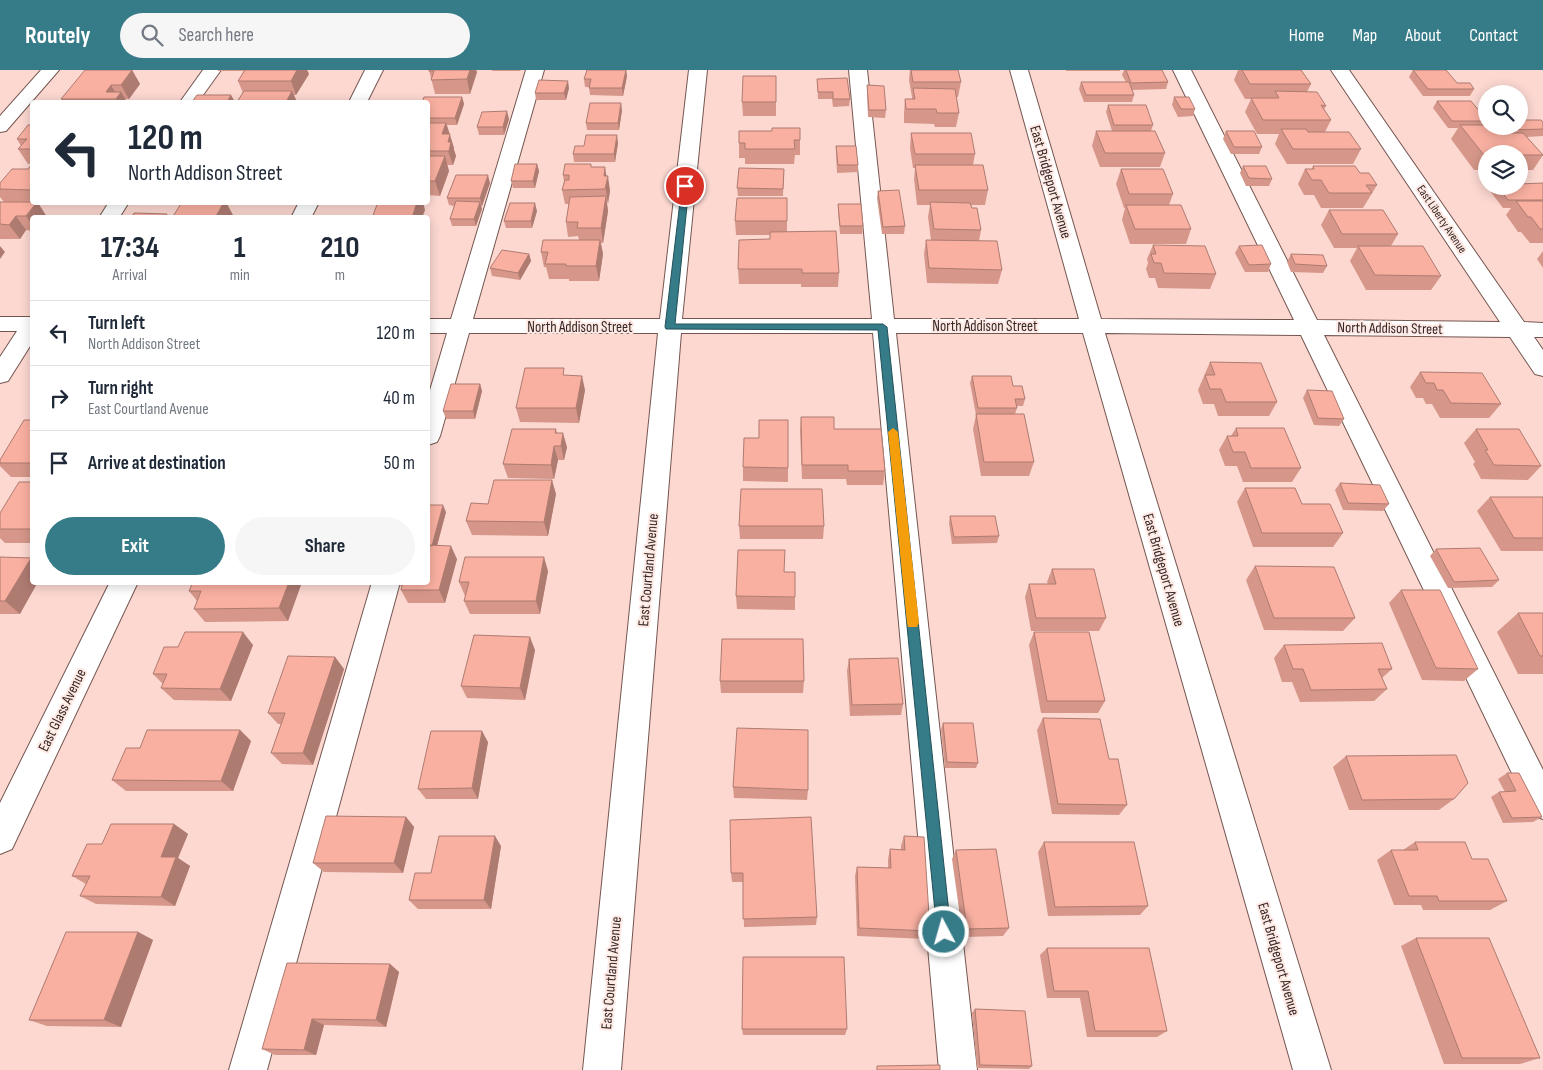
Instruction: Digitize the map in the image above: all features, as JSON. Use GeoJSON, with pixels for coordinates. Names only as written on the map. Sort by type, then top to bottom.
{"type":"FeatureCollection","features":[{"type":"Feature","properties":{"kind":"street"},"geometry":{"type":"LineString","coordinates":[[0,127],[50,70]]}},
{"type":"Feature","properties":{"kind":"street"},"geometry":{"type":"LineString","coordinates":[[190,100],[212,70]]}},
{"type":"Feature","properties":{"kind":"street"},"geometry":{"type":"LineString","coordinates":[[359,100],[374,70]]}},
{"type":"Feature","properties":{"kind":"street"},"geometry":{"type":"LineString","coordinates":[[430,429],[535,70]]}},
{"type":"Feature","properties":{"kind":"street","name":"East Courtland Avenue"},"geometry":{"type":"LineString","coordinates":[[602,1070],[670,327],[698,70]]}},
{"type":"Feature","properties":{"kind":"street"},"geometry":{"type":"LineString","coordinates":[[858,70],[958,1070]]}},
{"type":"Feature","properties":{"kind":"street","name":"East Bridgeport Avenue"},"geometry":{"type":"LineString","coordinates":[[1019,70],[1092,326],[1312,1070]]}},
{"type":"Feature","properties":{"kind":"street"},"geometry":{"type":"LineString","coordinates":[[1182,70],[1543,804]]}},
{"type":"Feature","properties":{"kind":"street","name":"East Liberty Avenue"},"geometry":{"type":"LineString","coordinates":[[1340,70],[1543,368]]}},
{"type":"Feature","properties":{"kind":"street"},"geometry":{"type":"LineString","coordinates":[[0,324],[30,325]]}},
{"type":"Feature","properties":{"kind":"street","name":"North Addison Street"},"geometry":{"type":"LineString","coordinates":[[430,326],[1092,326],[1543,330]]}},
{"type":"Feature","properties":{"kind":"street"},"geometry":{"type":"LineString","coordinates":[[0,375],[30,328]]}},
{"type":"Feature","properties":{"kind":"street","name":"East Glass Avenue"},"geometry":{"type":"LineString","coordinates":[[0,838],[123,585]]}},
{"type":"Feature","properties":{"kind":"street"},"geometry":{"type":"LineString","coordinates":[[248,1070],[385,585]]}},
{"type":"Feature","properties":{"kind":"building"},"geometry":{"type":"Polygon","coordinates":[[[85,70],[132,70],[121,85],[111,85],[106,92],[121,92],[116,99],[61,99],[85,70]]]}},
{"type":"Feature","properties":{"kind":"building"},"geometry":{"type":"Polygon","coordinates":[[[245,70],[297,70],[291,81],[238,81],[245,70]]]}},
{"type":"Feature","properties":{"kind":"building"},"geometry":{"type":"Polygon","coordinates":[[[429,70],[470,70],[467,79],[431,80],[434,71],[429,70]]]}},
{"type":"Feature","properties":{"kind":"building"},"geometry":{"type":"Polygon","coordinates":[[[587,70],[626,70],[622,88],[589,88],[591,79],[584,79],[587,70]]]}},
{"type":"Feature","properties":{"kind":"building"},"geometry":{"type":"Polygon","coordinates":[[[911,70],[958,70],[961,82],[913,82],[911,70]]]}},
{"type":"Feature","properties":{"kind":"building"},"geometry":{"type":"Polygon","coordinates":[[[1126,70],[1162,70],[1168,82],[1131,83],[1126,70]]]}},
{"type":"Feature","properties":{"kind":"building"},"geometry":{"type":"Polygon","coordinates":[[[1242,70],[1301,70],[1311,84],[1250,84],[1242,70]]]}},
{"type":"Feature","properties":{"kind":"building"},"geometry":{"type":"Polygon","coordinates":[[[1413,70],[1446,70],[1457,83],[1470,83],[1474,89],[1428,89],[1413,70]]]}},
{"type":"Feature","properties":{"kind":"building"},"geometry":{"type":"Polygon","coordinates":[[[743,76],[776,76],[776,102],[742,102],[743,76]]]}},
{"type":"Feature","properties":{"kind":"building"},"geometry":{"type":"Polygon","coordinates":[[[847,78],[850,99],[833,99],[833,92],[818,92],[817,79],[847,78]]]}},
{"type":"Feature","properties":{"kind":"building"},"geometry":{"type":"Polygon","coordinates":[[[539,80],[568,81],[564,93],[535,93],[539,80]]]}},
{"type":"Feature","properties":{"kind":"building"},"geometry":{"type":"Polygon","coordinates":[[[1081,82],[1129,82],[1134,95],[1086,95],[1081,82]]]}},
{"type":"Feature","properties":{"kind":"building"},"geometry":{"type":"Polygon","coordinates":[[[867,85],[884,86],[886,110],[869,110],[867,85]]]}},
{"type":"Feature","properties":{"kind":"building"},"geometry":{"type":"Polygon","coordinates":[[[913,88],[955,89],[959,113],[937,113],[936,109],[906,109],[905,99],[915,99],[913,88]]]}},
{"type":"Feature","properties":{"kind":"building"},"geometry":{"type":"Polygon","coordinates":[[[244,91],[292,91],[287,100],[238,100],[244,91]]]}},
{"type":"Feature","properties":{"kind":"building"},"geometry":{"type":"Polygon","coordinates":[[[1275,91],[1317,92],[1326,106],[1321,105],[1331,120],[1263,120],[1251,98],[1279,98],[1275,91]]]}},
{"type":"Feature","properties":{"kind":"building"},"geometry":{"type":"Polygon","coordinates":[[[197,95],[231,95],[228,100],[193,100],[197,95]]]}},
{"type":"Feature","properties":{"kind":"building"},"geometry":{"type":"Polygon","coordinates":[[[424,97],[462,97],[455,118],[430,118],[430,100],[423,100],[424,97]]]}},
{"type":"Feature","properties":{"kind":"building"},"geometry":{"type":"Polygon","coordinates":[[[1174,97],[1189,97],[1195,109],[1181,109],[1174,97]]]}},
{"type":"Feature","properties":{"kind":"building"},"geometry":{"type":"Polygon","coordinates":[[[1437,101],[1471,101],[1478,109],[1478,121],[1452,121],[1437,101]]]}},
{"type":"Feature","properties":{"kind":"building"},"geometry":{"type":"Polygon","coordinates":[[[590,103],[621,103],[618,123],[586,123],[590,103]]]}},
{"type":"Feature","properties":{"kind":"building"},"geometry":{"type":"Polygon","coordinates":[[[1108,105],[1146,105],[1153,125],[1114,125],[1108,105]]]}},
{"type":"Feature","properties":{"kind":"building"},"geometry":{"type":"Polygon","coordinates":[[[507,111],[503,127],[477,127],[482,112],[507,111]]]}},
{"type":"Feature","properties":{"kind":"building"},"geometry":{"type":"Polygon","coordinates":[[[1528,120],[1541,120],[1543,122],[1543,129],[1528,129],[1528,120]]]}},
{"type":"Feature","properties":{"kind":"building"},"geometry":{"type":"Polygon","coordinates":[[[430,123],[446,123],[442,134],[450,134],[448,142],[451,142],[449,151],[430,151],[430,123]]]}},
{"type":"Feature","properties":{"kind":"building"},"geometry":{"type":"Polygon","coordinates":[[[30,125],[30,149],[18,149],[27,139],[17,139],[30,125]]]}},
{"type":"Feature","properties":{"kind":"building"},"geometry":{"type":"Polygon","coordinates":[[[1460,125],[1478,125],[1478,135],[1525,135],[1543,155],[1528,155],[1528,145],[1478,145],[1478,148],[1460,125]]]}},
{"type":"Feature","properties":{"kind":"building"},"geometry":{"type":"Polygon","coordinates":[[[772,128],[800,128],[800,140],[794,140],[795,149],[745,149],[745,143],[739,143],[739,131],[772,131],[772,128]]]}},
{"type":"Feature","properties":{"kind":"building"},"geometry":{"type":"Polygon","coordinates":[[[1281,129],[1306,129],[1308,132],[1349,132],[1361,149],[1293,149],[1281,129]]]}},
{"type":"Feature","properties":{"kind":"building"},"geometry":{"type":"Polygon","coordinates":[[[1096,131],[1155,131],[1165,153],[1105,153],[1096,131]]]}},
{"type":"Feature","properties":{"kind":"building"},"geometry":{"type":"Polygon","coordinates":[[[1226,131],[1254,131],[1262,147],[1234,147],[1226,131]]]}},
{"type":"Feature","properties":{"kind":"building"},"geometry":{"type":"Polygon","coordinates":[[[911,133],[971,133],[975,154],[915,154],[911,133]]]}},
{"type":"Feature","properties":{"kind":"building"},"geometry":{"type":"Polygon","coordinates":[[[586,135],[617,135],[614,154],[573,154],[575,146],[584,146],[586,135]]]}},
{"type":"Feature","properties":{"kind":"building"},"geometry":{"type":"Polygon","coordinates":[[[836,146],[856,146],[858,165],[838,165],[836,146]]]}},
{"type":"Feature","properties":{"kind":"building"},"geometry":{"type":"Polygon","coordinates":[[[430,156],[445,156],[435,181],[430,181],[430,156]]]}},
{"type":"Feature","properties":{"kind":"building"},"geometry":{"type":"Polygon","coordinates":[[[515,164],[537,164],[533,181],[511,181],[515,164]]]}},
{"type":"Feature","properties":{"kind":"building"},"geometry":{"type":"Polygon","coordinates":[[[565,164],[591,164],[591,167],[605,167],[604,176],[608,176],[605,189],[562,190],[565,180],[569,180],[569,175],[563,175],[565,164]]]}},
{"type":"Feature","properties":{"kind":"building"},"geometry":{"type":"Polygon","coordinates":[[[915,165],[983,165],[988,190],[919,190],[915,165]]]}},
{"type":"Feature","properties":{"kind":"building"},"geometry":{"type":"Polygon","coordinates":[[[30,166],[30,190],[0,189],[0,183],[12,169],[28,169],[30,166]]]}},
{"type":"Feature","properties":{"kind":"building"},"geometry":{"type":"Polygon","coordinates":[[[1243,166],[1266,166],[1272,179],[1249,178],[1243,166]]]}},
{"type":"Feature","properties":{"kind":"building"},"geometry":{"type":"Polygon","coordinates":[[[1313,166],[1355,166],[1360,173],[1369,173],[1377,185],[1366,185],[1372,193],[1329,193],[1321,180],[1312,180],[1305,169],[1314,169],[1313,166]]]}},
{"type":"Feature","properties":{"kind":"building"},"geometry":{"type":"Polygon","coordinates":[[[739,168],[784,169],[783,189],[737,188],[739,168]]]}},
{"type":"Feature","properties":{"kind":"building"},"geometry":{"type":"Polygon","coordinates":[[[1121,169],[1163,169],[1173,194],[1129,194],[1121,169]]]}},
{"type":"Feature","properties":{"kind":"building"},"geometry":{"type":"Polygon","coordinates":[[[456,175],[488,175],[480,198],[447,198],[456,175]]]}},
{"type":"Feature","properties":{"kind":"building"},"geometry":{"type":"Polygon","coordinates":[[[1543,183],[1543,200],[1508,200],[1504,195],[1528,195],[1528,184],[1543,183]]]}},
{"type":"Feature","properties":{"kind":"building"},"geometry":{"type":"Polygon","coordinates":[[[899,190],[905,226],[883,227],[878,191],[899,190]]]}},
{"type":"Feature","properties":{"kind":"building"},"geometry":{"type":"Polygon","coordinates":[[[606,196],[601,228],[577,228],[578,222],[566,222],[570,197],[606,196]]]}},
{"type":"Feature","properties":{"kind":"building"},"geometry":{"type":"Polygon","coordinates":[[[737,198],[787,198],[787,221],[735,221],[737,198]]]}},
{"type":"Feature","properties":{"kind":"building"},"geometry":{"type":"Polygon","coordinates":[[[456,201],[480,202],[474,219],[450,219],[456,201]]]}},
{"type":"Feature","properties":{"kind":"building"},"geometry":{"type":"Polygon","coordinates":[[[1516,201],[1543,201],[1543,229],[1540,229],[1531,217],[1528,217],[1516,201]]]}},
{"type":"Feature","properties":{"kind":"building"},"geometry":{"type":"Polygon","coordinates":[[[0,202],[30,202],[30,205],[35,205],[26,216],[16,216],[9,225],[0,224],[0,202]]]}},
{"type":"Feature","properties":{"kind":"building"},"geometry":{"type":"Polygon","coordinates":[[[930,202],[970,203],[972,208],[977,208],[981,230],[934,229],[930,202]]]}},
{"type":"Feature","properties":{"kind":"building"},"geometry":{"type":"Polygon","coordinates":[[[510,203],[535,203],[531,221],[504,221],[510,203]]]}},
{"type":"Feature","properties":{"kind":"building"},"geometry":{"type":"Polygon","coordinates":[[[838,204],[861,204],[863,226],[840,226],[838,204]]]}},
{"type":"Feature","properties":{"kind":"building"},"geometry":{"type":"Polygon","coordinates":[[[180,205],[222,205],[217,215],[174,215],[180,205]]]}},
{"type":"Feature","properties":{"kind":"building"},"geometry":{"type":"Polygon","coordinates":[[[377,205],[416,205],[413,215],[373,215],[377,205]]]}},
{"type":"Feature","properties":{"kind":"building"},"geometry":{"type":"Polygon","coordinates":[[[1126,205],[1181,205],[1191,229],[1135,229],[1126,205]]]}},
{"type":"Feature","properties":{"kind":"building"},"geometry":{"type":"Polygon","coordinates":[[[1329,210],[1383,210],[1398,234],[1342,234],[1329,210]]]}},
{"type":"Feature","properties":{"kind":"building"},"geometry":{"type":"Polygon","coordinates":[[[134,213],[167,214],[166,215],[133,215],[134,213]]]}},
{"type":"Feature","properties":{"kind":"building"},"geometry":{"type":"Polygon","coordinates":[[[836,231],[839,273],[802,273],[802,269],[738,269],[739,240],[770,239],[770,232],[836,231]]]}},
{"type":"Feature","properties":{"kind":"building"},"geometry":{"type":"Polygon","coordinates":[[[543,240],[600,240],[596,266],[545,264],[548,252],[541,252],[543,240]]]}},
{"type":"Feature","properties":{"kind":"building"},"geometry":{"type":"Polygon","coordinates":[[[926,240],[997,241],[1002,270],[929,268],[926,240]]]}},
{"type":"Feature","properties":{"kind":"building"},"geometry":{"type":"Polygon","coordinates":[[[1153,245],[1205,246],[1216,274],[1164,273],[1161,263],[1154,263],[1151,254],[1156,254],[1153,245]]]}},
{"type":"Feature","properties":{"kind":"building"},"geometry":{"type":"Polygon","coordinates":[[[1262,245],[1271,264],[1249,265],[1239,246],[1262,245]]]}},
{"type":"Feature","properties":{"kind":"building"},"geometry":{"type":"Polygon","coordinates":[[[1358,246],[1423,246],[1441,276],[1375,275],[1358,246]]]}},
{"type":"Feature","properties":{"kind":"building"},"geometry":{"type":"Polygon","coordinates":[[[502,250],[529,254],[518,273],[490,268],[502,250]]]}},
{"type":"Feature","properties":{"kind":"building"},"geometry":{"type":"Polygon","coordinates":[[[1291,254],[1323,255],[1327,266],[1295,264],[1291,254]]]}},
{"type":"Feature","properties":{"kind":"building"},"geometry":{"type":"Polygon","coordinates":[[[1210,362],[1261,363],[1277,402],[1226,402],[1221,389],[1210,389],[1205,375],[1215,375],[1210,362]]]}},
{"type":"Feature","properties":{"kind":"building"},"geometry":{"type":"Polygon","coordinates":[[[525,368],[564,368],[563,375],[582,376],[576,408],[516,408],[525,368]]]}},
{"type":"Feature","properties":{"kind":"building"},"geometry":{"type":"Polygon","coordinates":[[[1420,372],[1482,373],[1501,404],[1451,403],[1443,390],[1437,390],[1434,383],[1426,383],[1420,372]]]}},
{"type":"Feature","properties":{"kind":"building"},"geometry":{"type":"Polygon","coordinates":[[[972,376],[1011,376],[1013,386],[1022,386],[1025,399],[1015,399],[1017,408],[978,408],[972,376]]]}},
{"type":"Feature","properties":{"kind":"building"},"geometry":{"type":"Polygon","coordinates":[[[451,384],[480,384],[473,411],[443,411],[451,384]]]}},
{"type":"Feature","properties":{"kind":"building"},"geometry":{"type":"Polygon","coordinates":[[[1307,390],[1332,391],[1344,419],[1318,418],[1307,390]]]}},
{"type":"Feature","properties":{"kind":"building"},"geometry":{"type":"Polygon","coordinates":[[[976,414],[1024,414],[1034,462],[984,462],[976,414]]]}},
{"type":"Feature","properties":{"kind":"building"},"geometry":{"type":"Polygon","coordinates":[[[801,417],[834,417],[834,429],[881,429],[885,471],[848,471],[848,465],[802,465],[801,417]]]}},
{"type":"Feature","properties":{"kind":"building"},"geometry":{"type":"Polygon","coordinates":[[[24,420],[30,420],[30,463],[0,463],[24,420]]]}},
{"type":"Feature","properties":{"kind":"building"},"geometry":{"type":"Polygon","coordinates":[[[759,420],[788,420],[788,468],[743,467],[744,438],[759,438],[759,420]]]}},
{"type":"Feature","properties":{"kind":"building"},"geometry":{"type":"Polygon","coordinates":[[[1236,428],[1284,428],[1301,468],[1251,468],[1245,452],[1233,452],[1227,436],[1238,436],[1236,428]]]}},
{"type":"Feature","properties":{"kind":"building"},"geometry":{"type":"Polygon","coordinates":[[[512,429],[556,429],[555,433],[563,433],[561,446],[554,446],[551,465],[503,464],[512,429]]]}},
{"type":"Feature","properties":{"kind":"building"},"geometry":{"type":"Polygon","coordinates":[[[1476,429],[1519,429],[1541,466],[1494,465],[1476,429]]]}},
{"type":"Feature","properties":{"kind":"building"},"geometry":{"type":"Polygon","coordinates":[[[494,480],[552,480],[544,522],[466,521],[471,503],[488,504],[494,480]]]}},
{"type":"Feature","properties":{"kind":"building"},"geometry":{"type":"Polygon","coordinates":[[[19,482],[30,482],[30,529],[0,529],[0,513],[19,482]]]}},
{"type":"Feature","properties":{"kind":"building"},"geometry":{"type":"Polygon","coordinates":[[[1340,483],[1380,485],[1389,504],[1348,503],[1340,483]]]}},
{"type":"Feature","properties":{"kind":"building"},"geometry":{"type":"Polygon","coordinates":[[[1245,488],[1295,488],[1302,504],[1330,504],[1343,533],[1262,533],[1245,488]]]}},
{"type":"Feature","properties":{"kind":"building"},"geometry":{"type":"Polygon","coordinates":[[[741,489],[822,489],[824,526],[739,526],[741,489]]]}},
{"type":"Feature","properties":{"kind":"building"},"geometry":{"type":"Polygon","coordinates":[[[1490,497],[1543,497],[1543,538],[1514,538],[1490,497]]]}},
{"type":"Feature","properties":{"kind":"building"},"geometry":{"type":"Polygon","coordinates":[[[430,505],[443,505],[432,546],[430,546],[430,505]]]}},
{"type":"Feature","properties":{"kind":"building"},"geometry":{"type":"Polygon","coordinates":[[[950,516],[995,516],[999,536],[954,537],[950,516]]]}},
{"type":"Feature","properties":{"kind":"building"},"geometry":{"type":"Polygon","coordinates":[[[430,545],[451,546],[439,590],[401,590],[402,585],[430,585],[430,545]]]}},
{"type":"Feature","properties":{"kind":"building"},"geometry":{"type":"Polygon","coordinates":[[[1480,548],[1499,580],[1454,582],[1436,549],[1480,548]]]}},
{"type":"Feature","properties":{"kind":"building"},"geometry":{"type":"Polygon","coordinates":[[[738,550],[785,550],[784,572],[795,572],[795,597],[736,596],[738,550]]]}},
{"type":"Feature","properties":{"kind":"building"},"geometry":{"type":"Polygon","coordinates":[[[0,557],[30,558],[5,601],[0,601],[0,557]]]}},
{"type":"Feature","properties":{"kind":"building"},"geometry":{"type":"Polygon","coordinates":[[[465,557],[544,557],[536,601],[464,601],[469,582],[459,582],[465,557]]]}},
{"type":"Feature","properties":{"kind":"building"},"geometry":{"type":"Polygon","coordinates":[[[1255,566],[1334,567],[1355,618],[1274,618],[1255,566]]]}},
{"type":"Feature","properties":{"kind":"building"},"geometry":{"type":"Polygon","coordinates":[[[1052,569],[1094,569],[1106,618],[1036,618],[1029,584],[1056,584],[1052,569]]]}},
{"type":"Feature","properties":{"kind":"building"},"geometry":{"type":"Polygon","coordinates":[[[192,585],[288,585],[279,608],[194,609],[201,591],[189,591],[192,585]]]}},
{"type":"Feature","properties":{"kind":"building"},"geometry":{"type":"Polygon","coordinates":[[[1401,590],[1440,590],[1478,669],[1436,668],[1401,590]]]}},
{"type":"Feature","properties":{"kind":"building"},"geometry":{"type":"Polygon","coordinates":[[[1518,613],[1543,613],[1543,656],[1540,656],[1518,613]]]}},
{"type":"Feature","properties":{"kind":"building"},"geometry":{"type":"Polygon","coordinates":[[[185,632],[243,632],[220,689],[161,688],[167,674],[153,674],[164,647],[178,647],[185,632]]]}},
{"type":"Feature","properties":{"kind":"building"},"geometry":{"type":"Polygon","coordinates":[[[1034,632],[1089,632],[1105,701],[1047,701],[1034,632]]]}},
{"type":"Feature","properties":{"kind":"building"},"geometry":{"type":"Polygon","coordinates":[[[474,635],[530,637],[520,688],[461,686],[474,635]]]}},
{"type":"Feature","properties":{"kind":"building"},"geometry":{"type":"Polygon","coordinates":[[[722,639],[803,639],[804,681],[720,681],[722,639]]]}},
{"type":"Feature","properties":{"kind":"building"},"geometry":{"type":"Polygon","coordinates":[[[1382,643],[1392,669],[1378,669],[1387,689],[1311,690],[1303,669],[1293,669],[1284,645],[1382,643]]]}},
{"type":"Feature","properties":{"kind":"building"},"geometry":{"type":"Polygon","coordinates":[[[288,656],[335,657],[303,753],[271,753],[285,713],[268,713],[288,656]]]}},
{"type":"Feature","properties":{"kind":"building"},"geometry":{"type":"Polygon","coordinates":[[[898,658],[903,704],[852,705],[849,659],[898,658]]]}},
{"type":"Feature","properties":{"kind":"building"},"geometry":{"type":"Polygon","coordinates":[[[1043,718],[1100,719],[1109,759],[1118,759],[1127,805],[1058,804],[1043,718]]]}},
{"type":"Feature","properties":{"kind":"building"},"geometry":{"type":"Polygon","coordinates":[[[943,723],[973,723],[978,763],[947,762],[943,723]]]}},
{"type":"Feature","properties":{"kind":"building"},"geometry":{"type":"Polygon","coordinates":[[[737,728],[808,730],[808,790],[733,787],[737,728]]]}},
{"type":"Feature","properties":{"kind":"building"},"geometry":{"type":"Polygon","coordinates":[[[147,730],[240,730],[221,781],[112,780],[126,748],[140,748],[147,730]]]}},
{"type":"Feature","properties":{"kind":"building"},"geometry":{"type":"Polygon","coordinates":[[[431,731],[482,731],[472,788],[418,789],[431,731]]]}},
{"type":"Feature","properties":{"kind":"building"},"geometry":{"type":"Polygon","coordinates":[[[1456,755],[1468,783],[1454,799],[1362,800],[1346,756],[1456,755]]]}},
{"type":"Feature","properties":{"kind":"building"},"geometry":{"type":"Polygon","coordinates":[[[1507,773],[1519,773],[1542,817],[1512,818],[1499,792],[1516,791],[1507,773]]]}},
{"type":"Feature","properties":{"kind":"building"},"geometry":{"type":"Polygon","coordinates":[[[326,816],[406,817],[394,863],[313,863],[326,816]]]}},
{"type":"Feature","properties":{"kind":"building"},"geometry":{"type":"Polygon","coordinates":[[[811,817],[817,917],[743,919],[743,873],[731,873],[730,820],[811,817]]]}},
{"type":"Feature","properties":{"kind":"building"},"geometry":{"type":"Polygon","coordinates":[[[111,824],[174,824],[161,857],[176,857],[161,897],[80,896],[90,876],[72,876],[87,844],[102,844],[111,824]]]}},
{"type":"Feature","properties":{"kind":"building"},"geometry":{"type":"Polygon","coordinates":[[[439,836],[495,836],[484,900],[409,900],[415,873],[431,873],[439,836]]]}},
{"type":"Feature","properties":{"kind":"building"},"geometry":{"type":"Polygon","coordinates":[[[904,836],[924,837],[930,931],[859,928],[857,867],[891,868],[890,849],[905,850],[904,836]]]}},
{"type":"Feature","properties":{"kind":"building"},"geometry":{"type":"Polygon","coordinates":[[[1044,842],[1134,842],[1148,906],[1055,907],[1044,842]]]}},
{"type":"Feature","properties":{"kind":"building"},"geometry":{"type":"Polygon","coordinates":[[[1415,842],[1465,842],[1472,859],[1488,859],[1507,901],[1439,901],[1437,896],[1409,896],[1391,850],[1418,850],[1415,842]]]}},
{"type":"Feature","properties":{"kind":"building"},"geometry":{"type":"Polygon","coordinates":[[[996,849],[1009,928],[967,929],[956,850],[996,849]]]}},
{"type":"Feature","properties":{"kind":"building"},"geometry":{"type":"Polygon","coordinates":[[[66,932],[138,932],[104,1020],[29,1020],[66,932]]]}},
{"type":"Feature","properties":{"kind":"building"},"geometry":{"type":"Polygon","coordinates":[[[1416,938],[1489,938],[1540,1058],[1462,1058],[1416,938]]]}},
{"type":"Feature","properties":{"kind":"building"},"geometry":{"type":"Polygon","coordinates":[[[1047,948],[1149,948],[1167,1031],[1095,1031],[1088,991],[1054,991],[1047,948]]]}},
{"type":"Feature","properties":{"kind":"building"},"geometry":{"type":"Polygon","coordinates":[[[743,957],[844,957],[847,1029],[742,1029],[743,957]]]}},
{"type":"Feature","properties":{"kind":"building"},"geometry":{"type":"Polygon","coordinates":[[[287,963],[390,964],[376,1020],[312,1019],[304,1050],[262,1049],[287,963]]]}},
{"type":"Feature","properties":{"kind":"building"},"geometry":{"type":"Polygon","coordinates":[[[975,1009],[1025,1011],[1032,1066],[980,1065],[975,1009]]]}},
{"type":"Feature","properties":{"kind":"building"},"geometry":{"type":"Polygon","coordinates":[[[940,1065],[940,1070],[877,1070],[877,1066],[940,1065]]]}},
{"type":"Feature","properties":{"kind":"slow traffic"},"geometry":{"type":"LineString","coordinates":[[893,432],[913,623]]}},
{"type":"Feature","properties":{"kind":"route"},"geometry":{"type":"LineString","coordinates":[[685,186],[670,327],[883,327],[944,932]]}}]}
